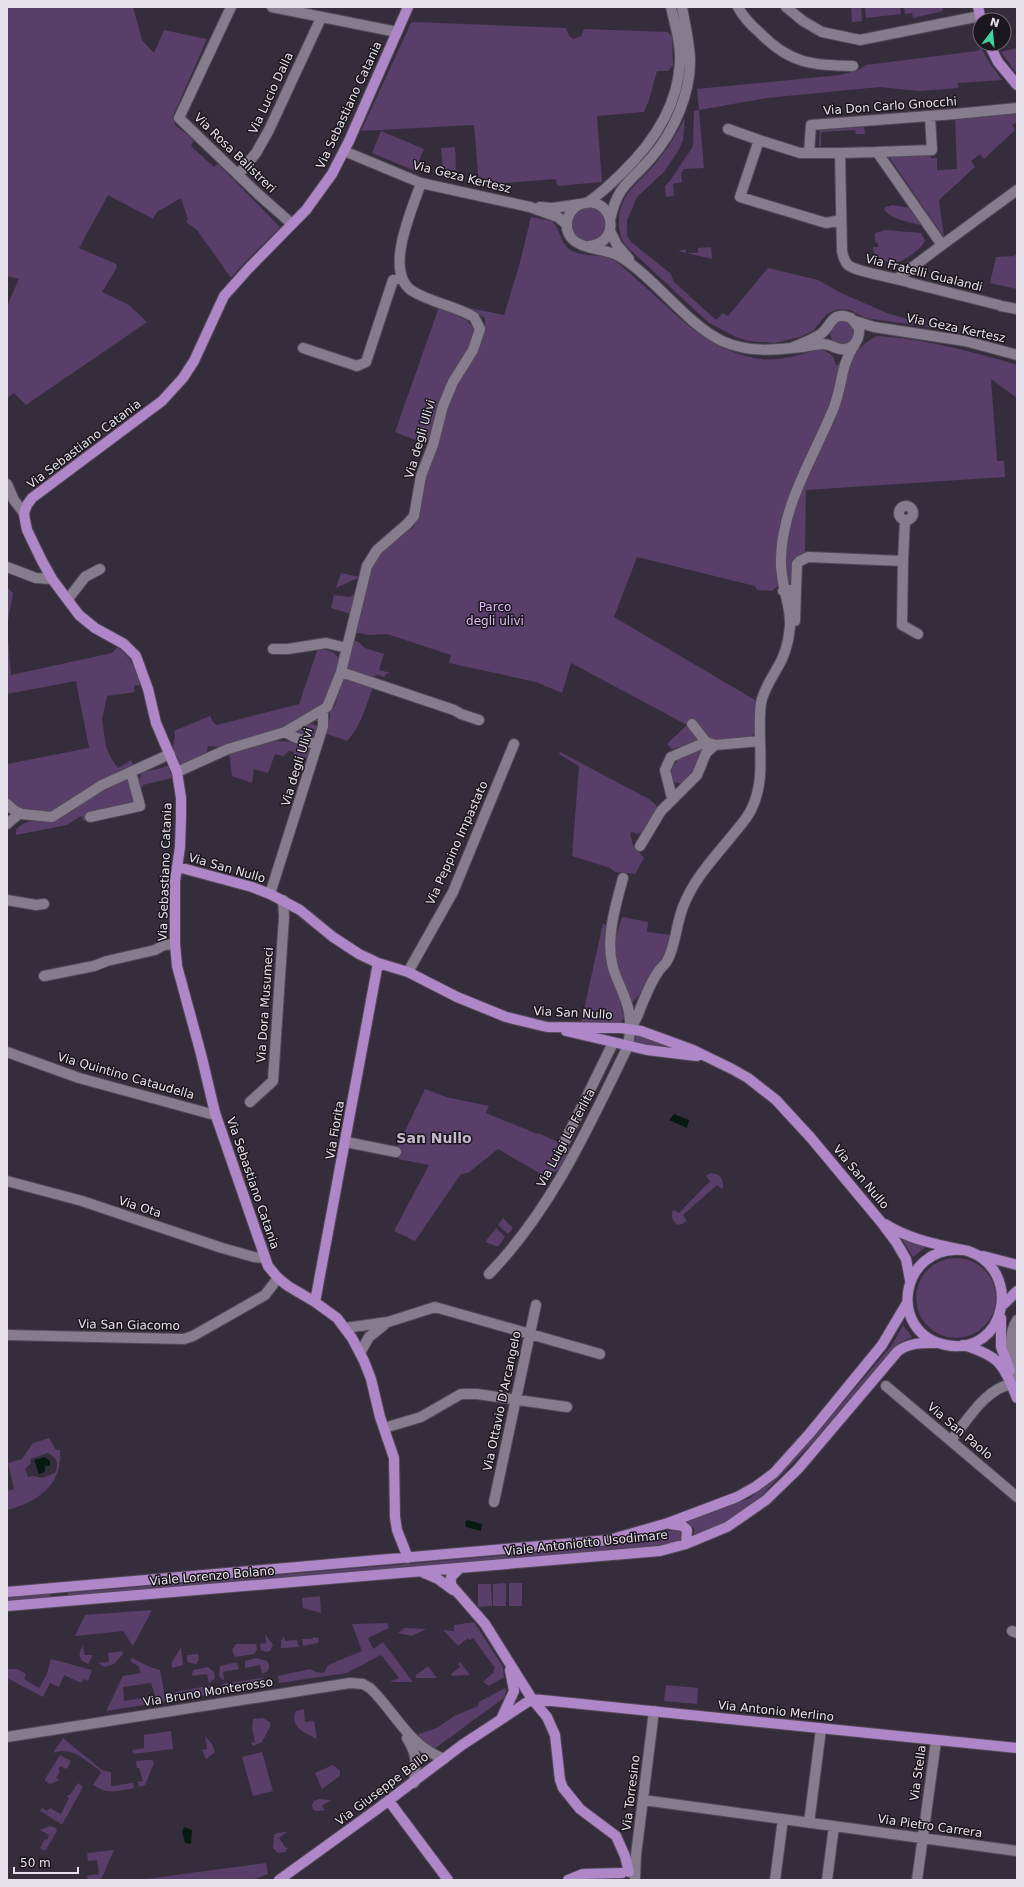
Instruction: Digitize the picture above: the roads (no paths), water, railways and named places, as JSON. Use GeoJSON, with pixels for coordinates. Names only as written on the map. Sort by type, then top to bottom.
{"type":"FeatureCollection","features":[{"type":"Feature","properties":{"kind":"main road","name":"Via Sebastiano Catania"},"geometry":{"type":"LineString","coordinates":[[408,7],[344,151],[332,174],[292,224],[224,296],[194,361],[183,378],[162,401],[32,498],[24,513],[27,530],[52,580],[86,621],[124,644],[136,656],[148,689],[156,722],[177,772],[181,798],[178,867],[175,882],[175,944],[177,966],[201,1054],[215,1114],[265,1258],[278,1278],[337,1318],[353,1340],[360,1353],[371,1379],[395,1467],[394,1495],[397,1530],[408,1558]]}},
{"type":"Feature","properties":{"kind":"main road"},"geometry":{"type":"LineString","coordinates":[[993,52],[998,62],[1017,85]]}},
{"type":"Feature","properties":{"kind":"main road","name":"Via San Nullo"},"geometry":{"type":"LineString","coordinates":[[178,867],[240,883],[270,894],[283,900],[311,918],[343,945],[378,963],[408,972],[457,997],[506,1017],[547,1027],[630,1029],[648,1034],[707,1057],[748,1078],[776,1100],[811,1138],[881,1222],[906,1259],[910,1280]]}},
{"type":"Feature","properties":{"kind":"main road","name":"Via Fiorita"},"geometry":{"type":"LineString","coordinates":[[315,1302],[346,1142],[378,963]]}},
{"type":"Feature","properties":{"kind":"main road"},"geometry":{"type":"LineString","coordinates":[[547,1027],[647,1050],[707,1057]]}},
{"type":"Feature","properties":{"kind":"main road"},"geometry":{"type":"LineString","coordinates":[[881,1222],[894,1230],[929,1243],[962,1250],[1017,1265]]}},
{"type":"Feature","properties":{"kind":"main road"},"geometry":{"type":"LineString","coordinates":[[962,1250],[943,1251],[931,1256],[917,1269],[910,1280],[907,1303],[911,1316],[917,1327],[938,1343],[950,1346],[975,1342],[986,1335],[995,1326],[1001,1315],[1004,1304],[1002,1283],[995,1270],[986,1260],[974,1253]]}},
{"type":"Feature","properties":{"kind":"main road"},"geometry":{"type":"LineString","coordinates":[[1004,1304],[1017,1291]]}},
{"type":"Feature","properties":{"kind":"main road","name":"Viale Antoniotto Usodimare"},"geometry":{"type":"LineString","coordinates":[[408,1558],[609,1540],[668,1523],[748,1492],[774,1473],[810,1433],[882,1345],[907,1303]]}},
{"type":"Feature","properties":{"kind":"main road"},"geometry":{"type":"LineString","coordinates":[[1001,1315],[1001,1347],[1005,1361],[1015,1381],[1017,1398]]}},
{"type":"Feature","properties":{"kind":"main road","name":"Viale Antoniotto Usodimare"},"geometry":{"type":"LineString","coordinates":[[420,1572],[660,1551],[686,1544],[727,1527],[766,1500],[798,1469],[898,1351],[907,1345],[914,1343],[938,1343]]}},
{"type":"Feature","properties":{"kind":"main road"},"geometry":{"type":"LineString","coordinates":[[963,1345],[996,1358],[1007,1374],[1015,1381]]}},
{"type":"Feature","properties":{"kind":"main road"},"geometry":{"type":"LineString","coordinates":[[668,1523],[683,1526],[688,1530],[686,1544]]}},
{"type":"Feature","properties":{"kind":"main road","name":"Viale Lorenzo Bolano"},"geometry":{"type":"LineString","coordinates":[[7,1592],[408,1558]]}},
{"type":"Feature","properties":{"kind":"main road"},"geometry":{"type":"LineString","coordinates":[[455,1592],[450,1580],[452,1574],[460,1568]]}},
{"type":"Feature","properties":{"kind":"main road"},"geometry":{"type":"LineString","coordinates":[[420,1572],[438,1579],[455,1592],[486,1624],[532,1699],[547,1717],[555,1735],[560,1780],[563,1788],[580,1809],[616,1836],[625,1856],[627,1877],[583,1874],[568,1880]]}},
{"type":"Feature","properties":{"kind":"main road","name":"Viale Lorenzo Bolano"},"geometry":{"type":"LineString","coordinates":[[7,1606],[420,1572]]}},
{"type":"Feature","properties":{"kind":"main road"},"geometry":{"type":"LineString","coordinates":[[501,1718],[511,1700],[514,1687],[504,1654]]}},
{"type":"Feature","properties":{"kind":"main road","name":"Via Antonio Merlino"},"geometry":{"type":"LineString","coordinates":[[532,1699],[1017,1748]]}},
{"type":"Feature","properties":{"kind":"main road","name":"Via Giuseppe Ballo"},"geometry":{"type":"LineString","coordinates":[[279,1880],[414,1783],[444,1759],[501,1718],[532,1699]]}},
{"type":"Feature","properties":{"kind":"main road"},"geometry":{"type":"LineString","coordinates":[[389,1801],[448,1880]]}},
{"type":"Feature","properties":{"kind":"street","name":"Via Rosa Balistreri"},"geometry":{"type":"LineString","coordinates":[[231,7],[179,118],[238,175],[292,224]]}},
{"type":"Feature","properties":{"kind":"street"},"geometry":{"type":"LineString","coordinates":[[272,7],[397,32]]}},
{"type":"Feature","properties":{"kind":"street"},"geometry":{"type":"LineString","coordinates":[[671,7],[679,47],[680,62],[675,91],[665,118],[644,151],[613,182],[569,215],[567,225],[568,230],[574,240],[583,246],[600,244],[608,236],[615,201],[621,189],[658,149],[670,132],[681,106],[689,76],[690,63],[682,7]]}},
{"type":"Feature","properties":{"kind":"street"},"geometry":{"type":"LineString","coordinates":[[738,7],[752,25],[767,40],[788,56],[818,64],[853,66]]}},
{"type":"Feature","properties":{"kind":"street"},"geometry":{"type":"LineString","coordinates":[[786,7],[803,21],[822,32],[860,40],[972,16]]}},
{"type":"Feature","properties":{"kind":"street","name":"Via Lucio Dalla"},"geometry":{"type":"LineString","coordinates":[[238,175],[256,153],[269,130],[321,18]]}},
{"type":"Feature","properties":{"kind":"street","name":"Via Don Carlo Gnocchi"},"geometry":{"type":"LineString","coordinates":[[809,153],[811,125],[1017,108]]}},
{"type":"Feature","properties":{"kind":"street"},"geometry":{"type":"LineString","coordinates":[[728,130],[800,153],[932,150],[930,116]]}},
{"type":"Feature","properties":{"kind":"street"},"geometry":{"type":"LineString","coordinates":[[759,140],[740,198],[826,223],[841,220],[840,153]]}},
{"type":"Feature","properties":{"kind":"street","name":"Via Geza Kertesz"},"geometry":{"type":"LineString","coordinates":[[344,151],[421,183],[530,207]]}},
{"type":"Feature","properties":{"kind":"street"},"geometry":{"type":"LineString","coordinates":[[877,152],[942,245]]}},
{"type":"Feature","properties":{"kind":"street"},"geometry":{"type":"LineString","coordinates":[[303,348],[357,366],[366,362],[393,280],[401,278],[399,266],[402,244],[421,183]]}},
{"type":"Feature","properties":{"kind":"street"},"geometry":{"type":"LineString","coordinates":[[898,278],[1017,190]]}},
{"type":"Feature","properties":{"kind":"street"},"geometry":{"type":"LineString","coordinates":[[530,207],[553,208],[584,203],[602,207],[610,220]]}},
{"type":"Feature","properties":{"kind":"street"},"geometry":{"type":"LineString","coordinates":[[530,207],[558,217],[567,225]]}},
{"type":"Feature","properties":{"kind":"street","name":"Via Fratelli Gualandi"},"geometry":{"type":"LineString","coordinates":[[841,220],[842,251],[844,261],[854,269],[898,278],[911,283],[1017,309]]}},
{"type":"Feature","properties":{"kind":"street"},"geometry":{"type":"LineString","coordinates":[[610,231],[617,245],[635,267],[703,328],[723,341],[752,350],[776,350],[818,344],[845,349],[869,333],[888,329]]}},
{"type":"Feature","properties":{"kind":"street"},"geometry":{"type":"LineString","coordinates":[[589,246],[612,253],[635,267]]}},
{"type":"Feature","properties":{"kind":"street","name":"Via degli Ulivi"},"geometry":{"type":"LineString","coordinates":[[270,894],[323,726],[323,711],[330,702],[341,672],[367,566],[377,550],[414,516],[421,476],[433,445],[443,406],[453,382],[473,350],[480,329],[474,317],[413,292],[401,278]]}},
{"type":"Feature","properties":{"kind":"street"},"geometry":{"type":"LineString","coordinates":[[782,659],[789,636],[790,622],[783,591],[781,552],[790,507],[796,490],[834,407],[839,391],[843,366],[856,343],[859,328],[855,321],[847,316],[838,316],[815,337],[791,348]]}},
{"type":"Feature","properties":{"kind":"street","name":"Via Geza Kertesz"},"geometry":{"type":"LineString","coordinates":[[855,321],[888,329],[965,341],[1017,355]]}},
{"type":"Feature","properties":{"kind":"street"},"geometry":{"type":"LineString","coordinates":[[826,328],[827,338],[839,354],[843,366]]}},
{"type":"Feature","properties":{"kind":"street"},"geometry":{"type":"LineString","coordinates":[[7,484],[14,500],[24,513]]}},
{"type":"Feature","properties":{"kind":"street"},"geometry":{"type":"LineString","coordinates":[[905,520],[902,625],[918,634]]}},
{"type":"Feature","properties":{"kind":"street"},"geometry":{"type":"LineString","coordinates":[[630,1029],[635,1024],[657,973],[667,961],[682,908],[689,894],[704,870],[752,808],[760,775],[762,697],[793,641],[797,564],[804,558],[808,557],[904,560]]}},
{"type":"Feature","properties":{"kind":"street"},"geometry":{"type":"LineString","coordinates":[[7,567],[36,578],[52,580]]}},
{"type":"Feature","properties":{"kind":"street"},"geometry":{"type":"LineString","coordinates":[[68,599],[85,577],[100,569]]}},
{"type":"Feature","properties":{"kind":"street"},"geometry":{"type":"LineString","coordinates":[[783,591],[796,589]]}},
{"type":"Feature","properties":{"kind":"street"},"geometry":{"type":"LineString","coordinates":[[273,649],[288,649],[326,643],[347,648]]}},
{"type":"Feature","properties":{"kind":"street"},"geometry":{"type":"LineString","coordinates":[[341,672],[454,710],[479,720]]}},
{"type":"Feature","properties":{"kind":"street"},"geometry":{"type":"LineString","coordinates":[[177,772],[228,749],[285,732],[323,711]]}},
{"type":"Feature","properties":{"kind":"street"},"geometry":{"type":"LineString","coordinates":[[692,724],[711,744]]}},
{"type":"Feature","properties":{"kind":"street"},"geometry":{"type":"LineString","coordinates":[[285,732],[294,737],[317,744]]}},
{"type":"Feature","properties":{"kind":"street"},"geometry":{"type":"LineString","coordinates":[[672,798],[665,770],[669,760],[675,754],[711,744],[760,741]]}},
{"type":"Feature","properties":{"kind":"street","name":"Via Peppino Impastato"},"geometry":{"type":"LineString","coordinates":[[408,972],[453,892],[514,744]]}},
{"type":"Feature","properties":{"kind":"street"},"geometry":{"type":"LineString","coordinates":[[640,846],[661,811],[672,798],[697,775],[711,744]]}},
{"type":"Feature","properties":{"kind":"street"},"geometry":{"type":"LineString","coordinates":[[7,804],[20,813],[52,817],[85,795],[170,754]]}},
{"type":"Feature","properties":{"kind":"street"},"geometry":{"type":"LineString","coordinates":[[90,817],[140,806],[131,772]]}},
{"type":"Feature","properties":{"kind":"street"},"geometry":{"type":"LineString","coordinates":[[7,824],[20,813]]}},
{"type":"Feature","properties":{"kind":"street"},"geometry":{"type":"LineString","coordinates":[[623,878],[615,907],[611,935],[611,957],[614,972],[629,1013],[630,1029]]}},
{"type":"Feature","properties":{"kind":"street"},"geometry":{"type":"LineString","coordinates":[[7,900],[36,905],[44,904]]}},
{"type":"Feature","properties":{"kind":"street","name":"Via Dora Musumeci"},"geometry":{"type":"LineString","coordinates":[[250,1102],[273,1081],[284,916],[283,900]]}},
{"type":"Feature","properties":{"kind":"street"},"geometry":{"type":"LineString","coordinates":[[44,976],[94,966],[107,961],[155,950],[164,945],[175,944]]}},
{"type":"Feature","properties":{"kind":"street"},"geometry":{"type":"LineString","coordinates":[[596,1039],[595,1032],[598,1028]]}},
{"type":"Feature","properties":{"kind":"street","name":"Via Luigi La Ferlita"},"geometry":{"type":"LineString","coordinates":[[489,1274],[525,1233],[565,1172],[628,1046],[630,1029]]}},
{"type":"Feature","properties":{"kind":"street"},"geometry":{"type":"LineString","coordinates":[[565,1141],[613,1043]]}},
{"type":"Feature","properties":{"kind":"street","name":"Via Quintino Cataudella"},"geometry":{"type":"LineString","coordinates":[[7,1052],[104,1086],[215,1114]]}},
{"type":"Feature","properties":{"kind":"street"},"geometry":{"type":"LineString","coordinates":[[346,1142],[396,1152]]}},
{"type":"Feature","properties":{"kind":"street","name":"Via Ota"},"geometry":{"type":"LineString","coordinates":[[7,1181],[82,1201],[222,1248],[254,1257],[265,1258]]}},
{"type":"Feature","properties":{"kind":"street","name":"Via San Giacomo"},"geometry":{"type":"LineString","coordinates":[[7,1335],[184,1339],[193,1336],[265,1295],[278,1278]]}},
{"type":"Feature","properties":{"kind":"street","name":"Via Ottavio D'Arcangelo"},"geometry":{"type":"LineString","coordinates":[[494,1502],[536,1305]]}},
{"type":"Feature","properties":{"kind":"street"},"geometry":{"type":"LineString","coordinates":[[345,1328],[388,1322],[435,1307],[443,1308],[600,1354]]}},
{"type":"Feature","properties":{"kind":"street"},"geometry":{"type":"LineString","coordinates":[[951,1440],[989,1393],[1015,1381],[1010,1347],[1012,1331],[1017,1320]]}},
{"type":"Feature","properties":{"kind":"street"},"geometry":{"type":"LineString","coordinates":[[353,1340],[374,1331],[388,1322]]}},
{"type":"Feature","properties":{"kind":"street"},"geometry":{"type":"LineString","coordinates":[[360,1353],[374,1331]]}},
{"type":"Feature","properties":{"kind":"street","name":"Via San Paolo"},"geometry":{"type":"LineString","coordinates":[[886,1386],[1017,1497]]}},
{"type":"Feature","properties":{"kind":"street"},"geometry":{"type":"LineString","coordinates":[[384,1428],[421,1417],[461,1394],[477,1394],[567,1407]]}},
{"type":"Feature","properties":{"kind":"street","name":"Via Bruno Monterosso"},"geometry":{"type":"LineString","coordinates":[[7,1737],[350,1682],[363,1684],[370,1688],[396,1721]]}},
{"type":"Feature","properties":{"kind":"street","name":"Via Torresino"},"geometry":{"type":"LineString","coordinates":[[627,1877],[636,1855],[654,1712]]}},
{"type":"Feature","properties":{"kind":"street"},"geometry":{"type":"LineString","coordinates":[[396,1721],[420,1746],[432,1754],[444,1759]]}},
{"type":"Feature","properties":{"kind":"street"},"geometry":{"type":"LineString","coordinates":[[396,1721],[416,1754],[414,1783]]}},
{"type":"Feature","properties":{"kind":"street"},"geometry":{"type":"LineString","coordinates":[[809,1819],[821,1729]]}},
{"type":"Feature","properties":{"kind":"street","name":"Via Stella"},"geometry":{"type":"LineString","coordinates":[[917,1880],[936,1741]]}},
{"type":"Feature","properties":{"kind":"street"},"geometry":{"type":"LineString","coordinates":[[643,1800],[780,1819],[775,1880]]}},
{"type":"Feature","properties":{"kind":"street","name":"Via Pietro Carrera"},"geometry":{"type":"LineString","coordinates":[[780,1819],[809,1819],[837,1826],[1017,1851]]}},
{"type":"Feature","properties":{"kind":"street"},"geometry":{"type":"LineString","coordinates":[[827,1880],[837,1826]]}},
{"type":"Feature","properties":{"kind":"district","name":"San Nullo"},"geometry":{"type":"Point","coordinates":[434,1138]}},
{"type":"Feature","properties":{"kind":"park label","name":"Parco degli ulivi"},"geometry":{"type":"Point","coordinates":[495,614]}}]}
